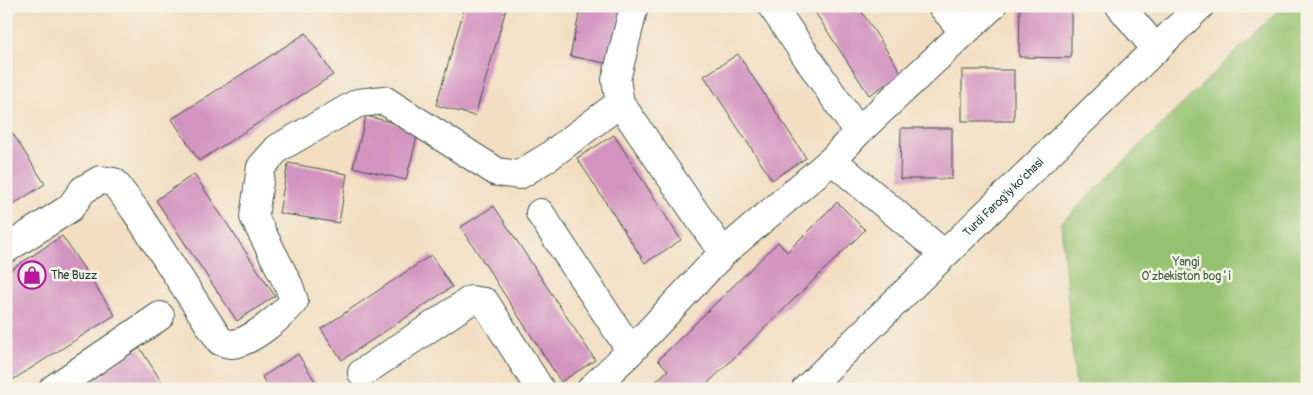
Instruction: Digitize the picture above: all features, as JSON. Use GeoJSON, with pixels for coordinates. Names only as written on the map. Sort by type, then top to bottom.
{"type":"FeatureCollection","features":[{"type":"Feature","properties":{"kind":"street"},"geometry":{"type":"LineString","coordinates":[[634,6],[616,80],[620,103],[723,253]]}},
{"type":"Feature","properties":{"kind":"street"},"geometry":{"type":"LineString","coordinates":[[772,6],[858,132]]}},
{"type":"Feature","properties":{"kind":"street"},"geometry":{"type":"LineString","coordinates":[[942,6],[964,32]]}},
{"type":"Feature","properties":{"kind":"street"},"geometry":{"type":"LineString","coordinates":[[591,389],[631,351],[723,253],[832,160],[858,132],[992,6]]}},
{"type":"Feature","properties":{"kind":"street"},"geometry":{"type":"LineString","coordinates":[[1120,6],[1156,49]]}},
{"type":"Feature","properties":{"kind":"street","name":"Turdi Farog'iy ko'chasi"},"geometry":{"type":"LineString","coordinates":[[806,389],[1200,6]]}},
{"type":"Feature","properties":{"kind":"street"},"geometry":{"type":"LineString","coordinates":[[6,249],[70,208],[83,190],[100,180],[114,182],[135,210],[220,341],[232,344],[248,339],[287,309],[294,301],[289,286],[254,217],[261,167],[278,148],[358,103],[384,100],[497,172],[518,175],[548,157],[620,103]]}},
{"type":"Feature","properties":{"kind":"street"},"geometry":{"type":"LineString","coordinates":[[832,160],[944,254]]}},
{"type":"Feature","properties":{"kind":"street"},"geometry":{"type":"LineString","coordinates":[[540,213],[631,351]]}},
{"type":"Feature","properties":{"kind":"street"},"geometry":{"type":"LineString","coordinates":[[362,373],[471,300],[485,302],[540,389]]}},
{"type":"Feature","properties":{"kind":"street"},"geometry":{"type":"LineString","coordinates":[[53,389],[160,316]]}},
{"type":"Feature","properties":{"kind":"green space","name":"Yangi Oʻzbekiston bogʻi"},"geometry":{"type":"Polygon","coordinates":[[[1283,6],[1307,6],[1307,389],[1076,389],[1061,223],[1283,6]]]}},
{"type":"Feature","properties":{"kind":"building"},"geometry":{"type":"Polygon","coordinates":[[[465,6],[507,6],[475,116],[436,105],[465,6]]]}},
{"type":"Feature","properties":{"kind":"building"},"geometry":{"type":"Polygon","coordinates":[[[581,6],[622,6],[610,64],[570,56],[581,6]]]}},
{"type":"Feature","properties":{"kind":"building"},"geometry":{"type":"Polygon","coordinates":[[[811,6],[858,6],[902,74],[869,95],[811,6]]]}},
{"type":"Feature","properties":{"kind":"building"},"geometry":{"type":"Polygon","coordinates":[[[1020,6],[1071,7],[1071,58],[1019,57],[1020,6]]]}},
{"type":"Feature","properties":{"kind":"building"},"geometry":{"type":"Polygon","coordinates":[[[306,33],[333,75],[199,161],[172,119],[306,33]]]}},
{"type":"Feature","properties":{"kind":"building"},"geometry":{"type":"Polygon","coordinates":[[[738,54],[806,158],[772,180],[704,76],[738,54]]]}},
{"type":"Feature","properties":{"kind":"building"},"geometry":{"type":"Polygon","coordinates":[[[962,70],[1014,70],[1014,121],[962,121],[962,70]]]}},
{"type":"Feature","properties":{"kind":"building"},"geometry":{"type":"Polygon","coordinates":[[[366,116],[419,129],[406,180],[353,167],[366,116]]]}},
{"type":"Feature","properties":{"kind":"building"},"geometry":{"type":"Polygon","coordinates":[[[6,123],[45,184],[6,209],[6,123]]]}},
{"type":"Feature","properties":{"kind":"building"},"geometry":{"type":"Polygon","coordinates":[[[901,128],[952,128],[952,179],[900,179],[901,128]]]}},
{"type":"Feature","properties":{"kind":"building"},"geometry":{"type":"Polygon","coordinates":[[[614,135],[681,240],[645,263],[577,158],[614,135]]]}},
{"type":"Feature","properties":{"kind":"building"},"geometry":{"type":"Polygon","coordinates":[[[288,163],[347,174],[339,223],[279,213],[288,163]]]}},
{"type":"Feature","properties":{"kind":"building"},"geometry":{"type":"Polygon","coordinates":[[[194,174],[275,296],[237,321],[156,200],[194,174]]]}},
{"type":"Feature","properties":{"kind":"building"},"geometry":{"type":"Polygon","coordinates":[[[837,202],[865,230],[702,389],[648,389],[668,370],[658,360],[778,242],[787,252],[837,202]]]}},
{"type":"Feature","properties":{"kind":"building"},"geometry":{"type":"Polygon","coordinates":[[[494,206],[595,360],[561,382],[461,227],[494,206]]]}},
{"type":"Feature","properties":{"kind":"building"},"geometry":{"type":"Polygon","coordinates":[[[62,236],[115,315],[6,384],[6,273],[62,236]]]}},
{"type":"Feature","properties":{"kind":"building"},"geometry":{"type":"Polygon","coordinates":[[[431,255],[452,287],[342,360],[321,329],[431,255]]]}},
{"type":"Feature","properties":{"kind":"building"},"geometry":{"type":"Polygon","coordinates":[[[140,348],[166,389],[75,389],[140,348]]]}},
{"type":"Feature","properties":{"kind":"building"},"geometry":{"type":"Polygon","coordinates":[[[298,354],[320,389],[269,389],[262,377],[298,354]]]}},
{"type":"Feature","properties":{"kind":"place","name":"The Buzz"},"geometry":{"type":"Point","coordinates":[32,275]}}]}
